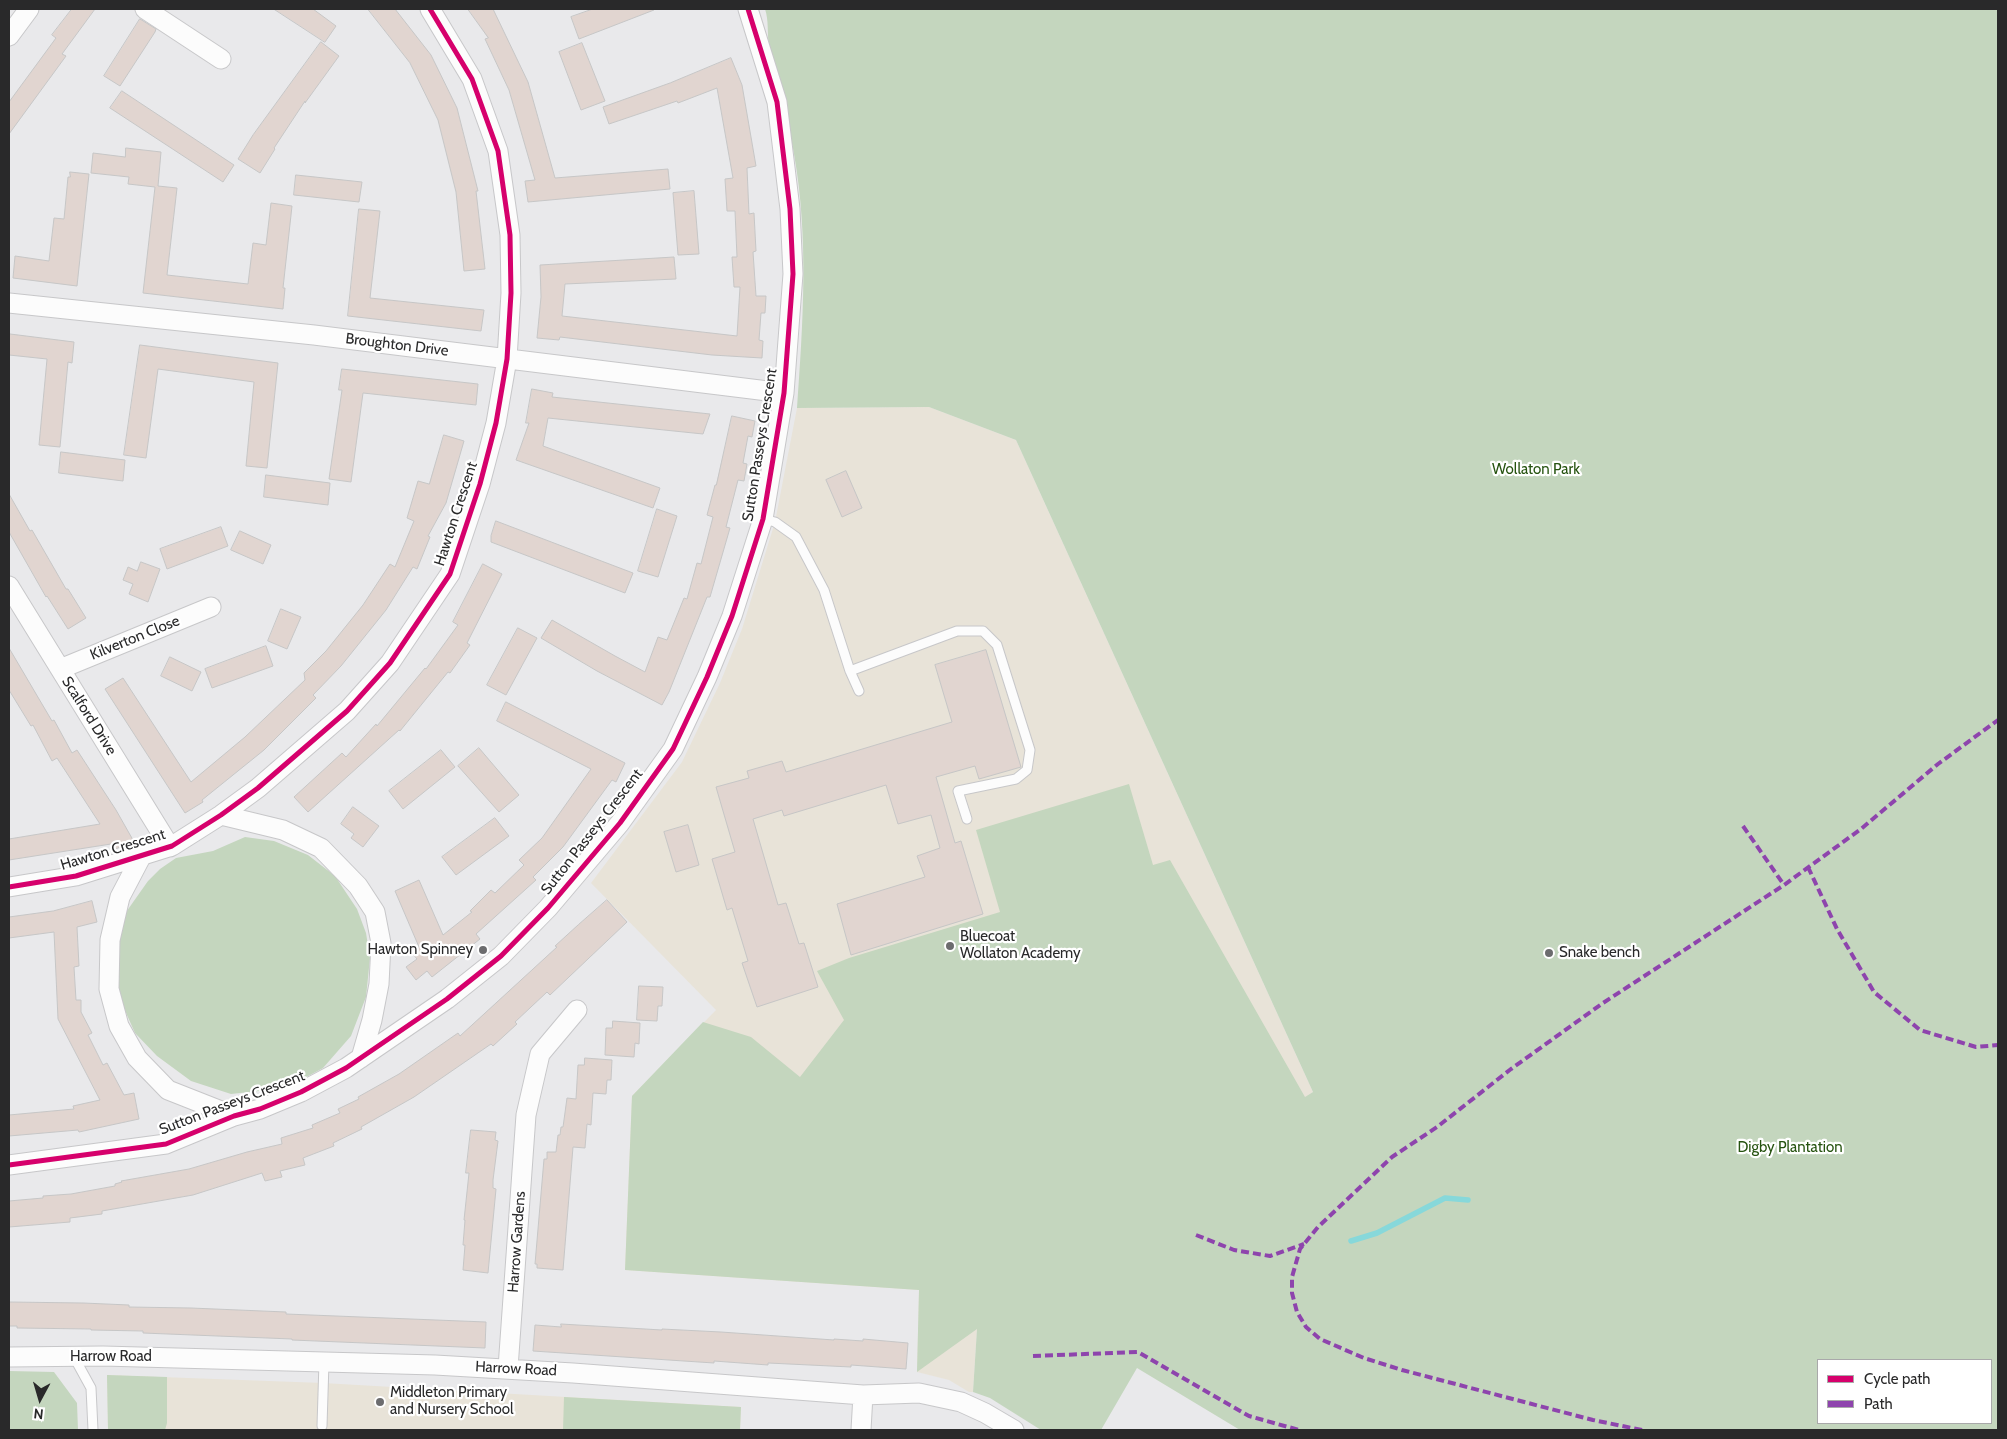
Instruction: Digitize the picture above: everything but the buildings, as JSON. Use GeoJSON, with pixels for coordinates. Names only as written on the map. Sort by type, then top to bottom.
{"type":"FeatureCollection","features":[{"type":"Feature","properties":{"kind":"street"},"geometry":{"type":"LineString","coordinates":[[9,36],[29,9]]}},
{"type":"Feature","properties":{"kind":"street"},"geometry":{"type":"LineString","coordinates":[[145,9],[221,60]]}},
{"type":"Feature","properties":{"kind":"street","name":"Hawton Crescent"},"geometry":{"type":"LineString","coordinates":[[9,887],[76,876],[170,847],[220,815],[265,782],[347,711],[390,663],[450,574],[480,484],[492,441],[507,360],[510,235],[498,151],[472,79],[430,9]]}},
{"type":"Feature","properties":{"kind":"street","name":"Sutton Passeys Crescent"},"geometry":{"type":"LineString","coordinates":[[9,1166],[166,1144],[234,1116],[301,1092],[346,1068],[447,999],[501,956],[548,908],[620,823],[673,749],[732,616],[763,519],[784,393],[793,274],[790,209],[777,102],[748,9]]}},
{"type":"Feature","properties":{"kind":"street","name":"Broughton Drive"},"geometry":{"type":"LineString","coordinates":[[9,303],[314,334],[507,360],[784,393]]}},
{"type":"Feature","properties":{"kind":"street","name":"Scalford Drive"},"geometry":{"type":"LineString","coordinates":[[9,586],[170,847]]}},
{"type":"Feature","properties":{"kind":"street","name":"Kilverton Close"},"geometry":{"type":"LineString","coordinates":[[60,669],[211,607]]}},
{"type":"Feature","properties":{"kind":"street"},"geometry":{"type":"LineString","coordinates":[[220,815],[283,830],[321,848],[358,886],[375,912],[381,942],[379,984],[372,1020],[361,1058]]}},
{"type":"Feature","properties":{"kind":"street"},"geometry":{"type":"LineString","coordinates":[[142,855],[120,896],[110,940],[108,989],[119,1026],[138,1058],[168,1090],[234,1116]]}},
{"type":"Feature","properties":{"kind":"street","name":"Harrow Gardens"},"geometry":{"type":"LineString","coordinates":[[508,1368],[526,1115],[540,1054],[577,1010]]}},
{"type":"Feature","properties":{"kind":"street","name":"Harrow Road"},"geometry":{"type":"LineString","coordinates":[[9,1357],[103,1356],[508,1368],[863,1395],[919,1393],[961,1402],[1014,1430]]}},
{"type":"Feature","properties":{"kind":"street"},"geometry":{"type":"LineString","coordinates":[[860,1430],[863,1395]]}},
{"type":"Feature","properties":{"kind":"lane"},"geometry":{"type":"LineString","coordinates":[[763,519],[775,522],[796,537],[824,590],[850,671],[859,691]]}},
{"type":"Feature","properties":{"kind":"lane"},"geometry":{"type":"LineString","coordinates":[[850,671],[957,631],[983,631],[997,644],[1030,750],[1027,770],[1016,779],[958,791],[967,819]]}},
{"type":"Feature","properties":{"kind":"lane"},"geometry":{"type":"LineString","coordinates":[[74,1357],[91,1388],[93,1430]]}},
{"type":"Feature","properties":{"kind":"lane"},"geometry":{"type":"LineString","coordinates":[[322,1426],[324,1362]]}},
{"type":"Feature","properties":{"kind":"shaded area","name":"Bluecoat Wollaton Academy"},"geometry":{"type":"Polygon","coordinates":[[[929,407],[1016,440],[1313,1092],[977,1329],[973,1392],[969,1392],[949,1380],[917,1372],[919,1290],[625,1270],[632,1096],[716,1010],[591,883],[682,762],[720,683],[742,629],[775,522],[797,408],[929,407]]]}},
{"type":"Feature","properties":{"kind":"shaded area","name":"Middleton Primary and Nursery School"},"geometry":{"type":"Polygon","coordinates":[[[107,1375],[323,1383],[741,1407],[740,1430],[108,1430],[107,1375]]]}},
{"type":"Feature","properties":{"kind":"green space","name":"Wollaton Park"},"geometry":{"type":"Polygon","coordinates":[[[765,9],[1998,9],[1998,1430],[1240,1430],[1137,1368],[1101,1430],[1041,1430],[990,1398],[973,1392],[977,1329],[917,1372],[919,1290],[625,1270],[632,1096],[703,1022],[751,1037],[800,1077],[844,1020],[817,971],[849,958],[1000,912],[976,830],[1129,784],[1153,865],[1170,860],[1305,1097],[1313,1092],[1016,440],[929,407],[797,408],[803,313],[802,217],[794,154],[769,46],[765,9]]]}},
{"type":"Feature","properties":{"kind":"green space","name":"Hawton Spinney"},"geometry":{"type":"Polygon","coordinates":[[[245,837],[274,841],[308,855],[335,876],[357,909],[366,933],[370,958],[366,997],[351,1036],[323,1068],[286,1088],[231,1094],[191,1081],[157,1056],[135,1033],[123,1006],[117,983],[115,956],[124,915],[148,881],[160,869],[176,858],[213,851],[245,837]]]}},
{"type":"Feature","properties":{"kind":"green space"},"geometry":{"type":"Polygon","coordinates":[[[9,1371],[54,1372],[77,1403],[78,1430],[9,1430],[9,1371]]]}},
{"type":"Feature","properties":{"kind":"green space"},"geometry":{"type":"Polygon","coordinates":[[[107,1375],[167,1377],[167,1423],[165,1430],[108,1430],[107,1375]]]}},
{"type":"Feature","properties":{"kind":"green space"},"geometry":{"type":"Polygon","coordinates":[[[564,1397],[741,1407],[740,1430],[563,1430],[564,1397]]]}},
{"type":"Feature","properties":{"kind":"waterway"},"geometry":{"type":"LineString","coordinates":[[1351,1241],[1377,1233],[1445,1198],[1468,1200]]}},
{"type":"Feature","properties":{"kind":"marked path"},"geometry":{"type":"LineString","coordinates":[[1642,1430],[1593,1420],[1402,1370],[1364,1358],[1320,1339],[1306,1327],[1297,1312],[1292,1293],[1292,1277],[1300,1249],[1318,1227],[1392,1157],[1437,1127],[1511,1069],[1603,1003],[1784,885],[1861,829],[1938,764],[1998,720]]}},
{"type":"Feature","properties":{"kind":"marked path"},"geometry":{"type":"LineString","coordinates":[[1743,826],[1784,885]]}},
{"type":"Feature","properties":{"kind":"marked path"},"geometry":{"type":"LineString","coordinates":[[1808,867],[1837,929],[1874,992],[1920,1030],[1976,1047],[1998,1045]]}},
{"type":"Feature","properties":{"kind":"marked path"},"geometry":{"type":"LineString","coordinates":[[1196,1235],[1234,1250],[1270,1256],[1304,1244]]}},
{"type":"Feature","properties":{"kind":"marked path"},"geometry":{"type":"LineString","coordinates":[[1033,1356],[1138,1352],[1249,1416],[1299,1430]]}},
{"type":"Feature","properties":{"kind":"cycle path"},"geometry":{"type":"LineString","coordinates":[[9,887],[76,876],[172,846],[221,815],[258,788],[347,711],[390,663],[450,574],[480,484],[496,423],[507,359],[511,293],[510,235],[498,151],[472,79],[430,9]]}},
{"type":"Feature","properties":{"kind":"cycle path"},"geometry":{"type":"LineString","coordinates":[[9,1165],[166,1144],[234,1116],[260,1109],[301,1092],[346,1068],[447,999],[501,956],[548,908],[620,823],[673,749],[707,677],[732,616],[763,519],[784,393],[793,274],[790,209],[777,102],[748,9]]}},
{"type":"Feature","properties":{"kind":"place","name":"Bluecoat Wollaton Academy"},"geometry":{"type":"Point","coordinates":[950,946]}},
{"type":"Feature","properties":{"kind":"place","name":"Hawton Spinney"},"geometry":{"type":"Point","coordinates":[483,950]}},
{"type":"Feature","properties":{"kind":"place","name":"Snake bench"},"geometry":{"type":"Point","coordinates":[1549,953]}},
{"type":"Feature","properties":{"kind":"place","name":"Middleton Primary and Nursery School"},"geometry":{"type":"Point","coordinates":[380,1402]}},
{"type":"Feature","properties":{"kind":"park label","name":"Digby Plantation"},"geometry":{"type":"Point","coordinates":[1790,1148]}}]}
